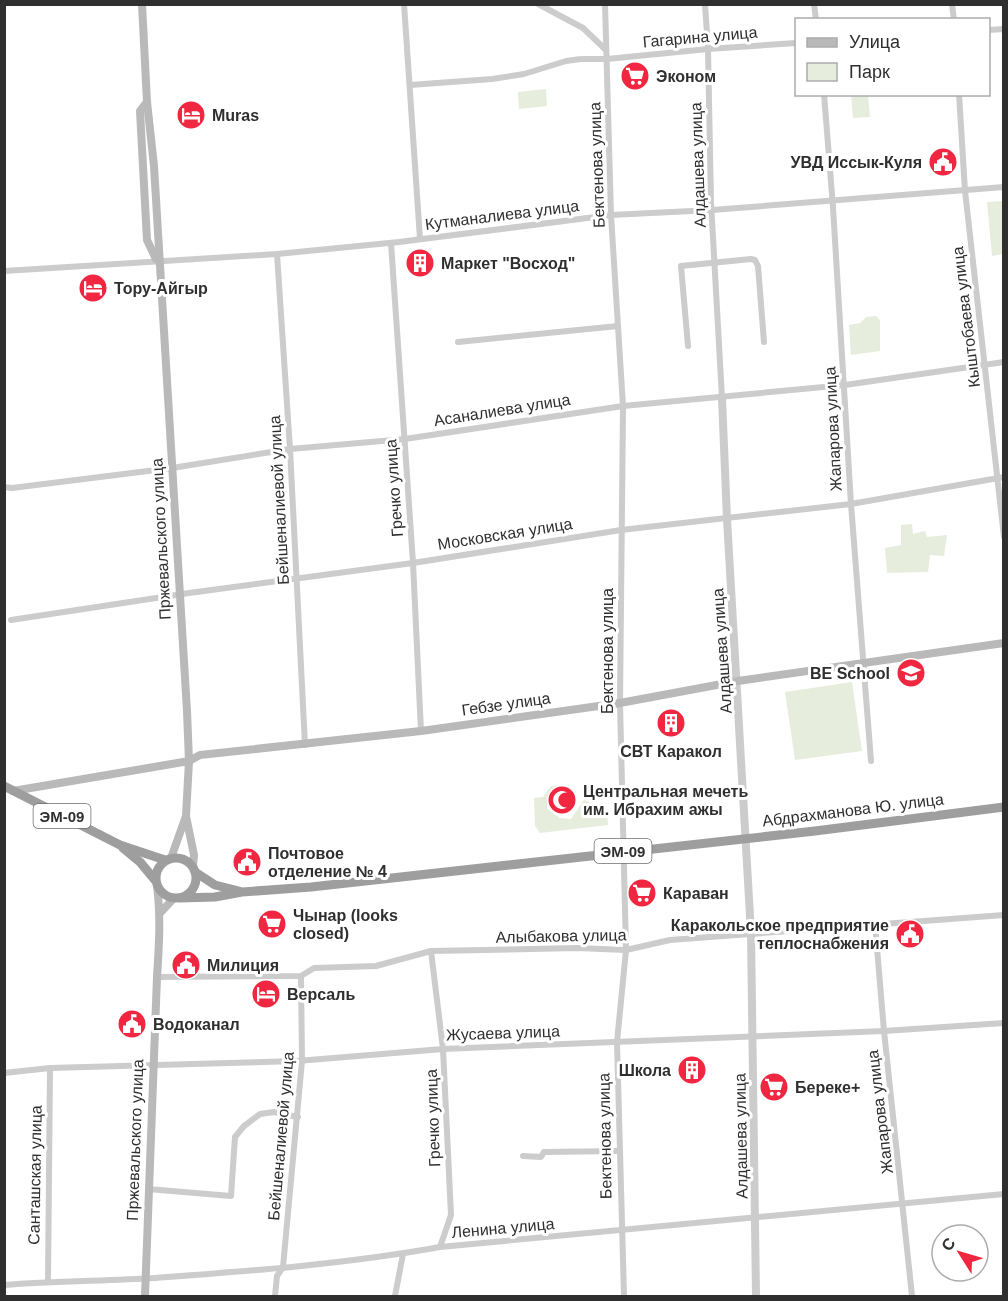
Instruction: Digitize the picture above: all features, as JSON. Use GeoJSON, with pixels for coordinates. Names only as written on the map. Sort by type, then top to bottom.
{"type":"FeatureCollection","features":[{"type":"Feature","properties":{"kind":"highway","name":"ЭМ-09"},"geometry":{"type":"LineString","coordinates":[[9,788],[120,845],[168,859],[183,858],[194,869]]}},
{"type":"Feature","properties":{"kind":"highway","name":"Абдрахманова Ю. улица"},"geometry":{"type":"LineString","coordinates":[[177,898],[215,897],[242,892],[311,888],[1004,807]]}},
{"type":"Feature","properties":{"kind":"highway","name":"ЭМ-09"},"geometry":{"type":"LineString","coordinates":[[120,845],[140,862],[164,895],[177,898]]}},
{"type":"Feature","properties":{"kind":"highway"},"geometry":{"type":"LineString","coordinates":[[156,883],[157,869],[168,859]]}},
{"type":"Feature","properties":{"kind":"highway","name":"Абдрахманова Ю. улица"},"geometry":{"type":"LineString","coordinates":[[194,869],[215,885],[242,892]]}},
{"type":"Feature","properties":{"kind":"highway"},"geometry":{"type":"LineString","coordinates":[[177,898],[193,889],[196,878],[194,869]]}},
{"type":"Feature","properties":{"kind":"main road","name":"Пржевальского улица"},"geometry":{"type":"LineString","coordinates":[[142,4],[147,102],[154,166],[189,761],[186,816],[194,855],[194,869]]}},
{"type":"Feature","properties":{"kind":"main road","name":"Гебзе улица"},"geometry":{"type":"LineString","coordinates":[[9,788],[189,761],[200,755],[421,731],[620,703],[738,681],[1004,643]]}},
{"type":"Feature","properties":{"kind":"main road","name":"Пржевальского улица"},"geometry":{"type":"LineString","coordinates":[[168,859],[186,816]]}},
{"type":"Feature","properties":{"kind":"main road","name":"Пржевальского улица"},"geometry":{"type":"LineString","coordinates":[[144,1296],[161,912],[156,883]]}},
{"type":"Feature","properties":{"kind":"main road"},"geometry":{"type":"LineString","coordinates":[[161,912],[177,898]]}},
{"type":"Feature","properties":{"kind":"street"},"geometry":{"type":"LineString","coordinates":[[404,4],[420,239]]}},
{"type":"Feature","properties":{"kind":"street"},"geometry":{"type":"LineString","coordinates":[[538,4],[582,28],[606,51]]}},
{"type":"Feature","properties":{"kind":"street","name":"Бектенова улица"},"geometry":{"type":"LineString","coordinates":[[605,4],[611,214],[623,406],[620,703],[626,950],[617,1042],[624,1296]]}},
{"type":"Feature","properties":{"kind":"street","name":"Алдашева улица"},"geometry":{"type":"LineString","coordinates":[[705,4],[727,519],[751,933],[756,1296]]}},
{"type":"Feature","properties":{"kind":"street","name":"Гагарина улица"},"geometry":{"type":"LineString","coordinates":[[410,85],[492,79],[524,74],[566,61],[795,43]]}},
{"type":"Feature","properties":{"kind":"street","name":"Жапарова улица"},"geometry":{"type":"LineString","coordinates":[[824,96],[845,385],[851,504],[871,761]]}},
{"type":"Feature","properties":{"kind":"street","name":"Кыштобаева улица"},"geometry":{"type":"LineString","coordinates":[[959,96],[965,191],[1000,478],[1004,537]]}},
{"type":"Feature","properties":{"kind":"street","name":"Кутманалиева улица"},"geometry":{"type":"LineString","coordinates":[[4,271],[277,254],[391,243],[611,214],[712,210],[1004,187]]}},
{"type":"Feature","properties":{"kind":"street","name":"Гречко улица"},"geometry":{"type":"LineString","coordinates":[[391,243],[413,563],[421,731]]}},
{"type":"Feature","properties":{"kind":"street","name":"Бейшеналиевой улица"},"geometry":{"type":"LineString","coordinates":[[277,254],[290,449],[305,745]]}},
{"type":"Feature","properties":{"kind":"street"},"geometry":{"type":"LineString","coordinates":[[688,346],[681,266],[751,259],[757,262],[764,342]]}},
{"type":"Feature","properties":{"kind":"street"},"geometry":{"type":"LineString","coordinates":[[458,342],[618,326]]}},
{"type":"Feature","properties":{"kind":"street","name":"Асаналиева улица"},"geometry":{"type":"LineString","coordinates":[[4,487],[12,488],[172,468],[290,449],[405,439],[623,406],[845,385],[1004,362]]}},
{"type":"Feature","properties":{"kind":"street","name":"Московская улица"},"geometry":{"type":"LineString","coordinates":[[11,620],[413,563],[621,530],[851,504],[1000,478]]}},
{"type":"Feature","properties":{"kind":"street","name":"Алыбакова улица"},"geometry":{"type":"LineString","coordinates":[[157,977],[301,976],[314,968],[376,966],[431,951],[577,948],[626,950],[670,940],[1004,915]]}},
{"type":"Feature","properties":{"kind":"street","name":"Жапарова улица"},"geometry":{"type":"LineString","coordinates":[[876,924],[884,1031],[912,1296]]}},
{"type":"Feature","properties":{"kind":"street","name":"Гречко улица"},"geometry":{"type":"LineString","coordinates":[[431,951],[443,1049],[450,1215],[440,1247]]}},
{"type":"Feature","properties":{"kind":"street","name":"Бейшеналиевой улица"},"geometry":{"type":"LineString","coordinates":[[275,1296],[277,1276],[283,1267],[298,1117],[302,1061],[301,976]]}},
{"type":"Feature","properties":{"kind":"street","name":"Жусаева улица"},"geometry":{"type":"LineString","coordinates":[[4,1073],[50,1068],[302,1061],[443,1049],[884,1031],[1004,1023]]}},
{"type":"Feature","properties":{"kind":"street","name":"Санташская улица"},"geometry":{"type":"LineString","coordinates":[[48,1282],[50,1068]]}},
{"type":"Feature","properties":{"kind":"street"},"geometry":{"type":"LineString","coordinates":[[148,1190],[231,1196],[236,1137],[244,1126],[260,1114],[274,1112],[298,1117]]}},
{"type":"Feature","properties":{"kind":"street"},"geometry":{"type":"LineString","coordinates":[[523,1156],[542,1157],[544,1152],[619,1150]]}},
{"type":"Feature","properties":{"kind":"street","name":"Ленина улица"},"geometry":{"type":"LineString","coordinates":[[4,1285],[145,1278],[283,1267],[404,1254],[440,1247],[1004,1194]]}},
{"type":"Feature","properties":{"kind":"street"},"geometry":{"type":"LineString","coordinates":[[395,1296],[404,1254]]}},
{"type":"Feature","properties":{"kind":"green space"},"geometry":{"type":"Polygon","coordinates":[[[546,89],[547,106],[519,109],[518,92],[546,89]]]}},
{"type":"Feature","properties":{"kind":"green space"},"geometry":{"type":"Polygon","coordinates":[[[851,96],[868,96],[870,117],[853,118],[851,96]]]}},
{"type":"Feature","properties":{"kind":"green space"},"geometry":{"type":"Polygon","coordinates":[[[1003,201],[1003,254],[992,256],[987,202],[1003,201]]]}},
{"type":"Feature","properties":{"kind":"green space"},"geometry":{"type":"Polygon","coordinates":[[[876,316],[880,320],[880,351],[851,355],[849,325],[860,323],[866,317],[876,316]]]}},
{"type":"Feature","properties":{"kind":"green space"},"geometry":{"type":"Polygon","coordinates":[[[912,524],[913,534],[925,531],[927,537],[947,535],[944,556],[930,555],[928,572],[887,573],[885,548],[901,545],[901,525],[912,524]]]}},
{"type":"Feature","properties":{"kind":"green space"},"geometry":{"type":"Polygon","coordinates":[[[852,682],[862,751],[795,760],[785,692],[852,682]]]}},
{"type":"Feature","properties":{"kind":"green space"},"geometry":{"type":"Polygon","coordinates":[[[561,785],[547,805],[547,809],[560,818],[571,819],[584,800],[603,807],[607,812],[608,825],[540,833],[535,826],[534,798],[543,797],[551,786],[561,785]]]}},
{"type":"Feature","properties":{"kind":"place","name":"Эконом"},"geometry":{"type":"Point","coordinates":[635,76]}},
{"type":"Feature","properties":{"kind":"place","name":"Muras"},"geometry":{"type":"Point","coordinates":[191,115]}},
{"type":"Feature","properties":{"kind":"place","name":"УВД Иссык-Куля"},"geometry":{"type":"Point","coordinates":[943,162]}},
{"type":"Feature","properties":{"kind":"place","name":"Маркет \"Восход\""},"geometry":{"type":"Point","coordinates":[420,263]}},
{"type":"Feature","properties":{"kind":"place","name":"Тору-Айгыр"},"geometry":{"type":"Point","coordinates":[93,288]}},
{"type":"Feature","properties":{"kind":"place","name":"BE School"},"geometry":{"type":"Point","coordinates":[911,673]}},
{"type":"Feature","properties":{"kind":"place","name":"СВТ Каракол"},"geometry":{"type":"Point","coordinates":[671,723]}},
{"type":"Feature","properties":{"kind":"place","name":"Центральная мечеть им. Ибрахим ажы"},"geometry":{"type":"Point","coordinates":[562,800]}},
{"type":"Feature","properties":{"kind":"place","name":"Почтовое отделение № 4"},"geometry":{"type":"Point","coordinates":[247,862]}},
{"type":"Feature","properties":{"kind":"place","name":"Караван"},"geometry":{"type":"Point","coordinates":[642,893]}},
{"type":"Feature","properties":{"kind":"place","name":"Чынар (looks closed)"},"geometry":{"type":"Point","coordinates":[272,924]}},
{"type":"Feature","properties":{"kind":"place","name":"Каракольское предприятие теплоснабжения"},"geometry":{"type":"Point","coordinates":[910,934]}},
{"type":"Feature","properties":{"kind":"place","name":"Милиция"},"geometry":{"type":"Point","coordinates":[186,965]}},
{"type":"Feature","properties":{"kind":"place","name":"Версаль"},"geometry":{"type":"Point","coordinates":[266,994]}},
{"type":"Feature","properties":{"kind":"place","name":"Водоканал"},"geometry":{"type":"Point","coordinates":[132,1024]}},
{"type":"Feature","properties":{"kind":"place","name":"Школа"},"geometry":{"type":"Point","coordinates":[692,1070]}},
{"type":"Feature","properties":{"kind":"place","name":"Береке+"},"geometry":{"type":"Point","coordinates":[774,1087]}}]}
